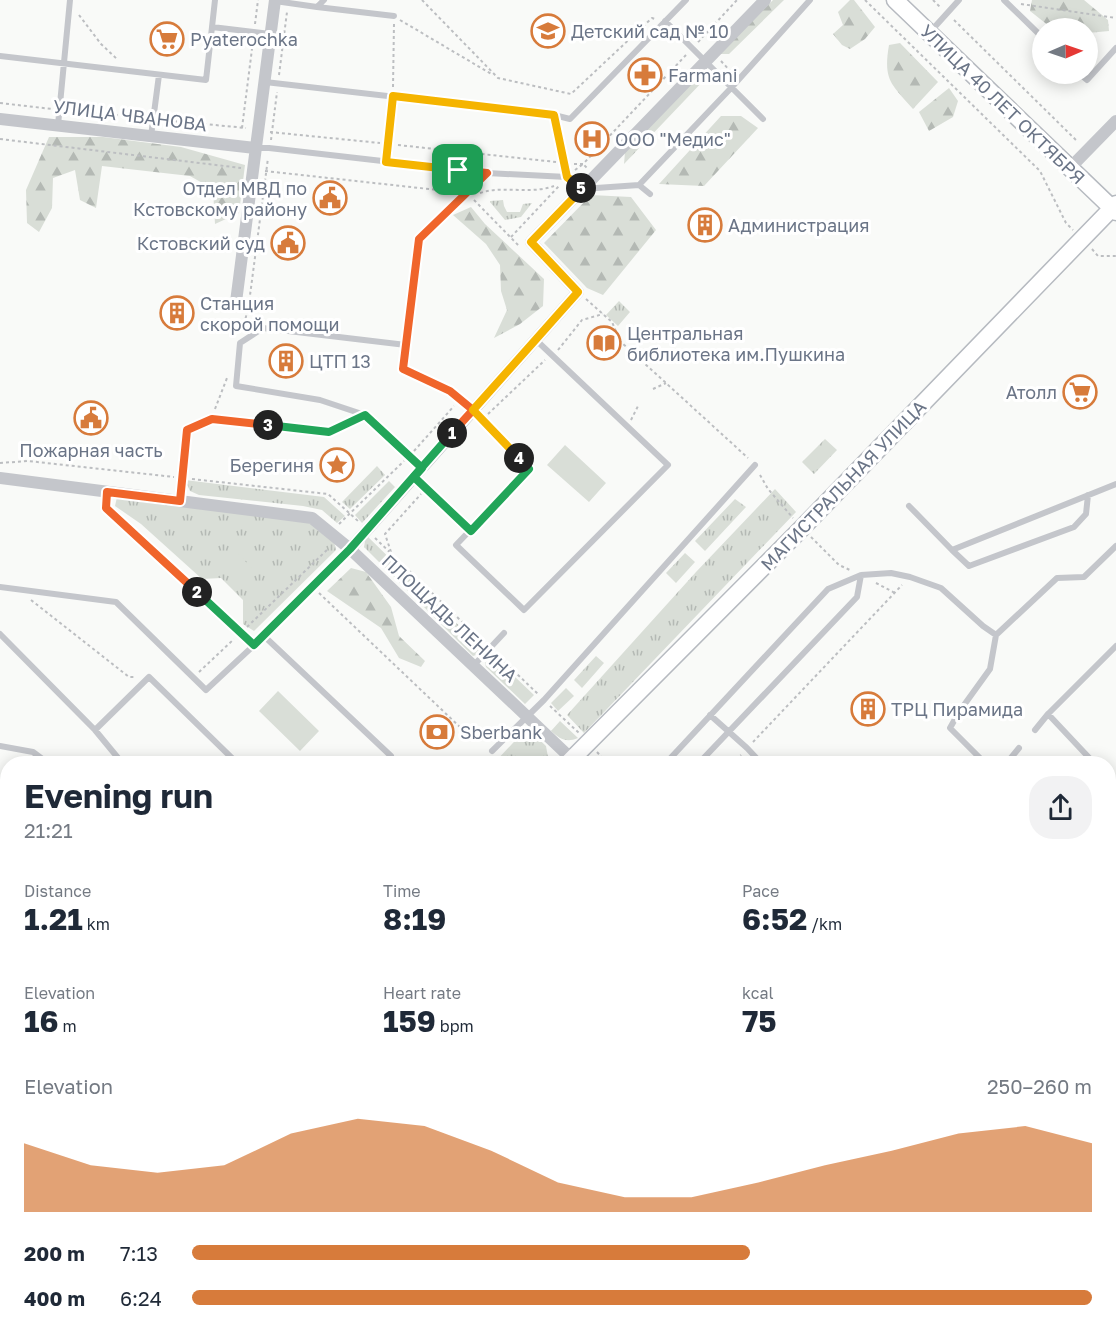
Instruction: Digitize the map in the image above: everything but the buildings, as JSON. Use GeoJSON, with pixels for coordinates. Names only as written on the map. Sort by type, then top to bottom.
{"type":"FeatureCollection","features":[{"type":"Feature","properties":{"kind":"main road","name":"УЛИЦА 40 ЛЕТ ОКТЯБРЯ"},"geometry":{"type":"LineString","coordinates":[[895,0],[1069,169],[1115,208]]}},
{"type":"Feature","properties":{"kind":"main road","name":"МАГИСТРАЛЬНАЯ УЛИЦА"},"geometry":{"type":"LineString","coordinates":[[577,756],[1082,239],[1115,208]]}},
{"type":"Feature","properties":{"kind":"street"},"geometry":{"type":"LineString","coordinates":[[236,302],[275,0]]}},
{"type":"Feature","properties":{"kind":"street"},"geometry":{"type":"LineString","coordinates":[[350,549],[578,292],[531,242],[765,0]]}},
{"type":"Feature","properties":{"kind":"street","name":"УЛИЦА ЧВАНОВА"},"geometry":{"type":"LineString","coordinates":[[0,119],[255,148]]}},
{"type":"Feature","properties":{"kind":"street"},"geometry":{"type":"LineString","coordinates":[[1069,169],[1116,121]]}},
{"type":"Feature","properties":{"kind":"street","name":"ПЛОЩАДЬ ЛЕНИНА"},"geometry":{"type":"LineString","coordinates":[[0,478],[312,518],[350,549],[474,665],[566,756]]}},
{"type":"Feature","properties":{"kind":"lane"},"geometry":{"type":"LineString","coordinates":[[0,56],[206,80],[215,0]]}},
{"type":"Feature","properties":{"kind":"lane"},"geometry":{"type":"LineString","coordinates":[[275,0],[394,16]]}},
{"type":"Feature","properties":{"kind":"lane"},"geometry":{"type":"LineString","coordinates":[[317,7],[324,0]]}},
{"type":"Feature","properties":{"kind":"lane"},"geometry":{"type":"LineString","coordinates":[[264,82],[554,115],[570,119],[686,0]]}},
{"type":"Feature","properties":{"kind":"lane"},"geometry":{"type":"LineString","coordinates":[[255,148],[487,173],[567,177],[582,189],[639,185],[810,0]]}},
{"type":"Feature","properties":{"kind":"lane"},"geometry":{"type":"LineString","coordinates":[[929,33],[959,0]]}},
{"type":"Feature","properties":{"kind":"lane"},"geometry":{"type":"LineString","coordinates":[[1005,1],[1032,27]]}},
{"type":"Feature","properties":{"kind":"lane"},"geometry":{"type":"LineString","coordinates":[[58,125],[70,2]]}},
{"type":"Feature","properties":{"kind":"lane"},"geometry":{"type":"LineString","coordinates":[[665,21],[764,119]]}},
{"type":"Feature","properties":{"kind":"lane"},"geometry":{"type":"LineString","coordinates":[[212,27],[270,34]]}},
{"type":"Feature","properties":{"kind":"lane"},"geometry":{"type":"LineString","coordinates":[[1098,68],[1116,48]]}},
{"type":"Feature","properties":{"kind":"lane"},"geometry":{"type":"LineString","coordinates":[[151,136],[159,75]]}},
{"type":"Feature","properties":{"kind":"lane"},"geometry":{"type":"LineString","coordinates":[[386,162],[393,96]]}},
{"type":"Feature","properties":{"kind":"lane"},"geometry":{"type":"LineString","coordinates":[[554,115],[567,177]]}},
{"type":"Feature","properties":{"kind":"lane"},"geometry":{"type":"LineString","coordinates":[[487,173],[419,239],[403,369],[450,391],[473,410],[529,469],[456,544],[524,610]]}},
{"type":"Feature","properties":{"kind":"lane"},"geometry":{"type":"LineString","coordinates":[[639,185],[650,194]]}},
{"type":"Feature","properties":{"kind":"lane"},"geometry":{"type":"LineString","coordinates":[[406,345],[263,328],[240,343],[236,386],[320,400],[365,415],[471,531]]}},
{"type":"Feature","properties":{"kind":"lane"},"geometry":{"type":"LineString","coordinates":[[519,618],[524,610],[668,465],[536,340]]}},
{"type":"Feature","properties":{"kind":"lane"},"geometry":{"type":"LineString","coordinates":[[180,501],[187,430],[212,419],[329,432],[365,415]]}},
{"type":"Feature","properties":{"kind":"lane"},"geometry":{"type":"LineString","coordinates":[[492,751],[544,700],[755,465]]}},
{"type":"Feature","properties":{"kind":"lane"},"geometry":{"type":"LineString","coordinates":[[952,550],[1116,484]]}},
{"type":"Feature","properties":{"kind":"lane"},"geometry":{"type":"LineString","coordinates":[[107,492],[106,508],[254,645]]}},
{"type":"Feature","properties":{"kind":"lane"},"geometry":{"type":"LineString","coordinates":[[909,506],[969,566],[1074,527],[1086,514],[1088,495]]}},
{"type":"Feature","properties":{"kind":"lane"},"geometry":{"type":"LineString","coordinates":[[978,756],[950,728],[990,669],[996,635],[1057,578],[1084,577],[1116,546]]}},
{"type":"Feature","properties":{"kind":"lane"},"geometry":{"type":"LineString","coordinates":[[0,587],[116,602],[206,690],[264,636],[350,549]]}},
{"type":"Feature","properties":{"kind":"lane"},"geometry":{"type":"LineString","coordinates":[[672,756],[828,589],[861,575],[891,573],[941,588],[996,635]]}},
{"type":"Feature","properties":{"kind":"lane"},"geometry":{"type":"LineString","coordinates":[[706,756],[857,597],[861,575]]}},
{"type":"Feature","properties":{"kind":"lane"},"geometry":{"type":"LineString","coordinates":[[474,665],[504,633]]}},
{"type":"Feature","properties":{"kind":"lane"},"geometry":{"type":"LineString","coordinates":[[0,634],[95,730],[116,756]]}},
{"type":"Feature","properties":{"kind":"lane"},"geometry":{"type":"LineString","coordinates":[[264,636],[391,756]]}},
{"type":"Feature","properties":{"kind":"lane"},"geometry":{"type":"LineString","coordinates":[[1035,730],[1116,646]]}},
{"type":"Feature","properties":{"kind":"lane"},"geometry":{"type":"LineString","coordinates":[[95,730],[149,677],[230,756]]}},
{"type":"Feature","properties":{"kind":"lane"},"geometry":{"type":"LineString","coordinates":[[1048,714],[1087,756]]}},
{"type":"Feature","properties":{"kind":"lane"},"geometry":{"type":"LineString","coordinates":[[710,715],[754,756]]}},
{"type":"Feature","properties":{"kind":"lane"},"geometry":{"type":"LineString","coordinates":[[0,746],[33,752],[38,756]]}},
{"type":"Feature","properties":{"kind":"lane"},"geometry":{"type":"LineString","coordinates":[[1012,756],[1019,748]]}},
{"type":"Feature","properties":{"kind":"path"},"geometry":{"type":"LineString","coordinates":[[242,128],[258,0]]}},
{"type":"Feature","properties":{"kind":"path"},"geometry":{"type":"LineString","coordinates":[[422,0],[498,78]]}},
{"type":"Feature","properties":{"kind":"path"},"geometry":{"type":"LineString","coordinates":[[865,0],[1040,171],[1066,223],[1098,256],[1116,256]]}},
{"type":"Feature","properties":{"kind":"path"},"geometry":{"type":"LineString","coordinates":[[933,0],[1087,151]]}},
{"type":"Feature","properties":{"kind":"path"},"geometry":{"type":"LineString","coordinates":[[1005,1],[1116,18]]}},
{"type":"Feature","properties":{"kind":"path"},"geometry":{"type":"LineString","coordinates":[[70,2],[101,44],[131,72]]}},
{"type":"Feature","properties":{"kind":"path"},"geometry":{"type":"LineString","coordinates":[[394,16],[498,78],[571,94],[652,18],[665,21]]}},
{"type":"Feature","properties":{"kind":"path"},"geometry":{"type":"LineString","coordinates":[[393,96],[394,16]]}},
{"type":"Feature","properties":{"kind":"path"},"geometry":{"type":"LineString","coordinates":[[0,139],[467,193]]}},
{"type":"Feature","properties":{"kind":"path"},"geometry":{"type":"LineString","coordinates":[[511,237],[567,177]]}},
{"type":"Feature","properties":{"kind":"path"},"geometry":{"type":"LineString","coordinates":[[477,194],[492,189],[526,191],[554,185]]}},
{"type":"Feature","properties":{"kind":"path"},"geometry":{"type":"LineString","coordinates":[[513,194],[514,190]]}},
{"type":"Feature","properties":{"kind":"path"},"geometry":{"type":"LineString","coordinates":[[578,292],[612,322],[620,341],[755,465],[768,489],[839,565],[895,593]]}},
{"type":"Feature","properties":{"kind":"path"},"geometry":{"type":"LineString","coordinates":[[653,389],[666,383]]}},
{"type":"Feature","properties":{"kind":"path"},"geometry":{"type":"LineString","coordinates":[[627,427],[638,406]]}},
{"type":"Feature","properties":{"kind":"path"},"geometry":{"type":"LineString","coordinates":[[0,463],[28,461],[328,494],[588,742]]}},
{"type":"Feature","properties":{"kind":"path"},"geometry":{"type":"LineString","coordinates":[[740,756],[910,577]]}},
{"type":"Feature","properties":{"kind":"path"},"geometry":{"type":"LineString","coordinates":[[312,587],[462,729]]}},
{"type":"Feature","properties":{"kind":"path"},"geometry":{"type":"LineString","coordinates":[[17,590],[129,677],[149,677]]}},
{"type":"Feature","properties":{"kind":"green space"},"geometry":{"type":"Polygon","coordinates":[[[773,0],[784,0],[729,54],[719,54],[773,0]]]}},
{"type":"Feature","properties":{"kind":"green space"},"geometry":{"type":"Polygon","coordinates":[[[850,0],[854,0],[875,27],[865,39],[850,49],[842,45],[833,34],[843,25],[838,12],[850,0]]]}},
{"type":"Feature","properties":{"kind":"green space"},"geometry":{"type":"Polygon","coordinates":[[[1032,0],[1084,0],[1108,20],[1109,31],[1098,32],[1098,18],[1039,18],[1030,11],[1032,0]]]}},
{"type":"Feature","properties":{"kind":"green space"},"geometry":{"type":"Polygon","coordinates":[[[900,43],[938,82],[913,109],[894,87],[888,74],[889,45],[900,43]]]}},
{"type":"Feature","properties":{"kind":"green space"},"geometry":{"type":"Polygon","coordinates":[[[705,79],[624,164],[625,152],[690,82],[705,79]]]}},
{"type":"Feature","properties":{"kind":"green space"},"geometry":{"type":"Polygon","coordinates":[[[949,88],[958,101],[953,117],[929,131],[919,112],[949,88]]]}},
{"type":"Feature","properties":{"kind":"green space"},"geometry":{"type":"Polygon","coordinates":[[[721,116],[741,116],[758,128],[704,186],[659,184],[721,116]]]}},
{"type":"Feature","properties":{"kind":"green space"},"geometry":{"type":"Polygon","coordinates":[[[49,137],[103,137],[181,147],[245,165],[239,213],[215,224],[213,189],[190,176],[102,166],[96,208],[80,200],[75,170],[53,178],[52,208],[39,232],[27,223],[26,190],[49,137]]]}},
{"type":"Feature","properties":{"kind":"green space"},"geometry":{"type":"Polygon","coordinates":[[[591,195],[631,197],[656,230],[603,295],[587,288],[544,243],[591,195]]]}},
{"type":"Feature","properties":{"kind":"green space"},"geometry":{"type":"Polygon","coordinates":[[[503,200],[507,212],[520,212],[523,204],[532,203],[521,217],[505,220],[490,202],[503,200]]]}},
{"type":"Feature","properties":{"kind":"green space"},"geometry":{"type":"Polygon","coordinates":[[[471,207],[485,224],[544,279],[543,306],[520,324],[494,338],[507,310],[501,291],[500,265],[486,244],[453,215],[471,207]]]}},
{"type":"Feature","properties":{"kind":"green space"},"geometry":{"type":"Polygon","coordinates":[[[619,301],[630,312],[618,326],[606,315],[619,301]]]}},
{"type":"Feature","properties":{"kind":"green space"},"geometry":{"type":"Polygon","coordinates":[[[825,439],[837,450],[814,474],[802,462],[825,439]]]}},
{"type":"Feature","properties":{"kind":"green space"},"geometry":{"type":"Polygon","coordinates":[[[565,445],[606,483],[589,502],[547,465],[565,445]]]}},
{"type":"Feature","properties":{"kind":"green space"},"geometry":{"type":"Polygon","coordinates":[[[377,466],[385,475],[350,509],[342,502],[377,466]]]}},
{"type":"Feature","properties":{"kind":"green space"},"geometry":{"type":"Polygon","coordinates":[[[185,480],[324,497],[345,516],[337,523],[322,510],[303,506],[199,495],[190,491],[185,480]]]}},
{"type":"Feature","properties":{"kind":"green space"},"geometry":{"type":"Polygon","coordinates":[[[389,481],[395,487],[362,523],[355,515],[389,481]]]}},
{"type":"Feature","properties":{"kind":"green space"},"geometry":{"type":"Polygon","coordinates":[[[775,489],[796,512],[584,733],[567,715],[696,572],[775,489]]]}},
{"type":"Feature","properties":{"kind":"green space"},"geometry":{"type":"Polygon","coordinates":[[[117,497],[311,523],[334,541],[336,550],[254,631],[243,624],[243,600],[221,578],[202,579],[141,524],[115,506],[117,497]]]}},
{"type":"Feature","properties":{"kind":"green space"},"geometry":{"type":"Polygon","coordinates":[[[735,499],[746,507],[705,551],[695,541],[735,499]]]}},
{"type":"Feature","properties":{"kind":"green space"},"geometry":{"type":"Polygon","coordinates":[[[366,535],[483,649],[479,654],[473,656],[364,547],[366,535]]]}},
{"type":"Feature","properties":{"kind":"green space"},"geometry":{"type":"Polygon","coordinates":[[[237,552],[253,570],[246,577],[229,560],[237,552]]]}},
{"type":"Feature","properties":{"kind":"green space"},"geometry":{"type":"Polygon","coordinates":[[[685,553],[695,562],[676,583],[666,573],[685,553]]]}},
{"type":"Feature","properties":{"kind":"green space"},"geometry":{"type":"Polygon","coordinates":[[[351,568],[366,572],[391,607],[399,636],[425,661],[421,667],[399,658],[381,628],[327,591],[351,568]]]}},
{"type":"Feature","properties":{"kind":"green space"},"geometry":{"type":"Polygon","coordinates":[[[492,655],[534,695],[525,704],[486,667],[485,663],[492,655]]]}},
{"type":"Feature","properties":{"kind":"green space"},"geometry":{"type":"Polygon","coordinates":[[[596,656],[604,663],[582,688],[574,680],[596,656]]]}},
{"type":"Feature","properties":{"kind":"green space"},"geometry":{"type":"Polygon","coordinates":[[[566,688],[574,696],[558,711],[551,703],[566,688]]]}},
{"type":"Feature","properties":{"kind":"green space"},"geometry":{"type":"Polygon","coordinates":[[[278,691],[319,731],[300,751],[259,711],[278,691]]]}},
{"type":"Feature","properties":{"kind":"green space"},"geometry":{"type":"Polygon","coordinates":[[[560,721],[578,738],[563,739],[551,731],[560,721]]]}},
{"type":"Feature","properties":{"kind":"green space"},"geometry":{"type":"Polygon","coordinates":[[[527,728],[546,746],[548,756],[501,756],[527,728]]]}},
{"type":"Feature","properties":{"kind":"place","name":"Детский сад № 10"},"geometry":{"type":"Point","coordinates":[548,31]}},
{"type":"Feature","properties":{"kind":"place","name":"Pyaterochka"},"geometry":{"type":"Point","coordinates":[167,39]}},
{"type":"Feature","properties":{"kind":"place","name":"Farmani"},"geometry":{"type":"Point","coordinates":[645,75]}},
{"type":"Feature","properties":{"kind":"place","name":"ООО \"Медис\""},"geometry":{"type":"Point","coordinates":[592,139]}},
{"type":"Feature","properties":{"kind":"place","name":"Отдел МВД по Кстовскому району"},"geometry":{"type":"Point","coordinates":[330,198]}},
{"type":"Feature","properties":{"kind":"place","name":"Администрация"},"geometry":{"type":"Point","coordinates":[705,225]}},
{"type":"Feature","properties":{"kind":"place","name":"Кстовский суд"},"geometry":{"type":"Point","coordinates":[288,243]}},
{"type":"Feature","properties":{"kind":"place","name":"Станция скорой помощи"},"geometry":{"type":"Point","coordinates":[177,313]}},
{"type":"Feature","properties":{"kind":"place","name":"Центральная библиотека им.Пушкина"},"geometry":{"type":"Point","coordinates":[604,343]}},
{"type":"Feature","properties":{"kind":"place","name":"ЦТП 13"},"geometry":{"type":"Point","coordinates":[286,361]}},
{"type":"Feature","properties":{"kind":"place","name":"Атолл"},"geometry":{"type":"Point","coordinates":[1080,392]}},
{"type":"Feature","properties":{"kind":"place","name":"Пожарная часть"},"geometry":{"type":"Point","coordinates":[91,418]}},
{"type":"Feature","properties":{"kind":"place","name":"Берегиня"},"geometry":{"type":"Point","coordinates":[337,465]}},
{"type":"Feature","properties":{"kind":"place","name":"ТРЦ Пирамида"},"geometry":{"type":"Point","coordinates":[868,709]}},
{"type":"Feature","properties":{"kind":"place","name":"Sberbank"},"geometry":{"type":"Point","coordinates":[437,732]}},
{"type":"Feature","properties":{"kind":"route"},"geometry":{"type":"LineString","coordinates":[[458,170],[386,162],[393,96],[554,115],[567,177],[582,189],[531,242],[578,292],[473,410],[529,469],[471,531],[414,477],[422,468],[365,415],[329,432],[212,419],[187,430],[180,501],[107,492],[106,508],[254,645],[350,549],[414,477],[473,410],[450,391],[403,369],[419,239],[487,173],[458,170]]}}]}
